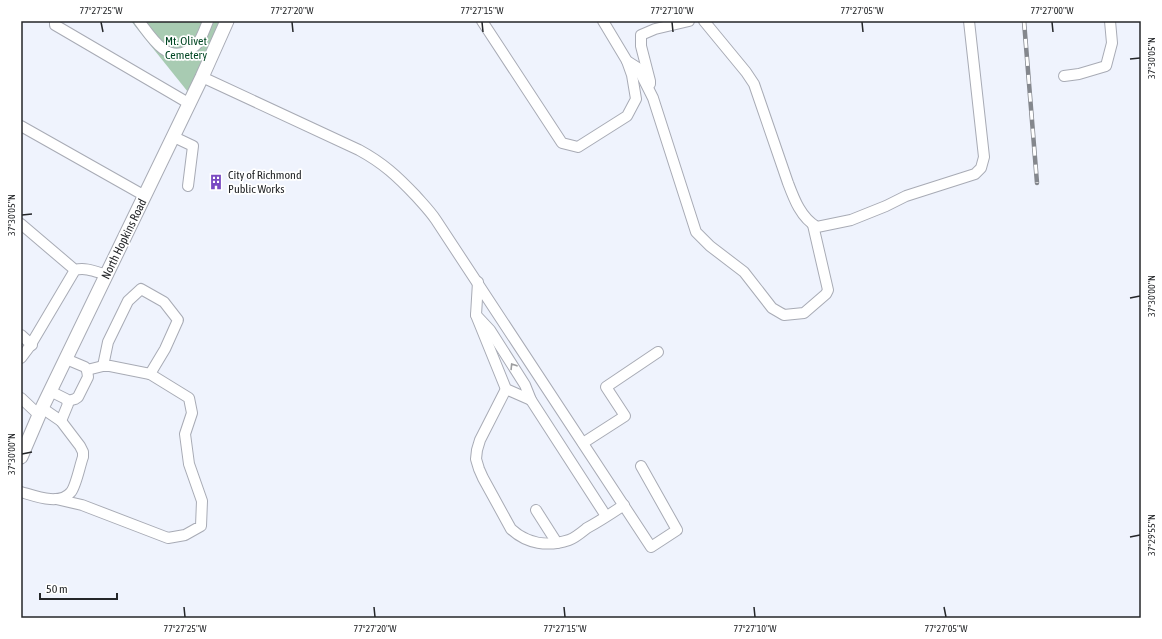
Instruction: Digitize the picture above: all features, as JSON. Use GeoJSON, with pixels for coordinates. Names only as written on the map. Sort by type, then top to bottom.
{"type":"FeatureCollection","features":[{"type":"Feature","properties":{"kind":"main road","name":"North Hopkins Road"},"geometry":{"type":"LineString","coordinates":[[21,457],[50,391],[190,104],[226,21]]}},
{"type":"Feature","properties":{"kind":"street"},"geometry":{"type":"LineString","coordinates":[[55,21],[56,25],[190,104]]}},
{"type":"Feature","properties":{"kind":"street"},"geometry":{"type":"LineString","coordinates":[[139,21],[160,47],[169,53],[178,54],[184,53],[197,44],[208,21]]}},
{"type":"Feature","properties":{"kind":"street"},"geometry":{"type":"LineString","coordinates":[[482,21],[562,143],[578,147],[627,116],[636,99],[632,75],[627,61],[603,21]]}},
{"type":"Feature","properties":{"kind":"street"},"geometry":{"type":"LineString","coordinates":[[649,90],[650,82],[641,46],[641,35],[655,29],[689,21]]}},
{"type":"Feature","properties":{"kind":"street"},"geometry":{"type":"LineString","coordinates":[[627,61],[638,68],[649,90],[696,232],[710,246],[744,272],[772,308],[784,315],[804,313],[826,294],[828,290],[812,225],[805,217],[794,198],[754,84],[704,21]]}},
{"type":"Feature","properties":{"kind":"street"},"geometry":{"type":"LineString","coordinates":[[812,225],[817,227],[851,220],[906,196],[975,174],[981,168],[984,157],[969,21]]}},
{"type":"Feature","properties":{"kind":"street"},"geometry":{"type":"LineString","coordinates":[[1064,76],[1079,74],[1106,66],[1112,43],[1110,21]]}},
{"type":"Feature","properties":{"kind":"street"},"geometry":{"type":"LineString","coordinates":[[202,77],[359,150],[387,167],[401,180],[431,213],[478,282],[651,547],[677,530],[641,466]]}},
{"type":"Feature","properties":{"kind":"street"},"geometry":{"type":"LineString","coordinates":[[21,126],[145,196]]}},
{"type":"Feature","properties":{"kind":"street"},"geometry":{"type":"LineString","coordinates":[[174,137],[192,146],[188,186]]}},
{"type":"Feature","properties":{"kind":"street"},"geometry":{"type":"LineString","coordinates":[[21,224],[75,270]]}},
{"type":"Feature","properties":{"kind":"street"},"geometry":{"type":"LineString","coordinates":[[21,358],[32,344],[75,270],[80,268],[107,275]]}},
{"type":"Feature","properties":{"kind":"street"},"geometry":{"type":"LineString","coordinates":[[478,282],[476,315],[506,389],[531,400]]}},
{"type":"Feature","properties":{"kind":"street"},"geometry":{"type":"LineString","coordinates":[[103,366],[108,342],[128,301],[141,289],[164,302],[178,320],[150,374]]}},
{"type":"Feature","properties":{"kind":"street"},"geometry":{"type":"LineString","coordinates":[[476,315],[490,330],[525,385],[531,400],[606,516]]}},
{"type":"Feature","properties":{"kind":"street"},"geometry":{"type":"LineString","coordinates":[[21,335],[32,344]]}},
{"type":"Feature","properties":{"kind":"street"},"geometry":{"type":"LineString","coordinates":[[584,443],[625,416],[606,387],[658,352]]}},
{"type":"Feature","properties":{"kind":"street"},"geometry":{"type":"LineString","coordinates":[[66,359],[85,367],[88,377],[78,397],[68,401]]}},
{"type":"Feature","properties":{"kind":"street"},"geometry":{"type":"LineString","coordinates":[[21,492],[45,499],[56,499],[82,505],[168,538],[185,535],[202,526],[202,501],[189,464],[185,434],[192,413],[189,398],[150,374],[110,366],[87,370]]}},
{"type":"Feature","properties":{"kind":"street"},"geometry":{"type":"LineString","coordinates":[[506,389],[480,440],[477,454],[482,478],[515,532],[540,544],[553,544],[570,540],[624,505]]}},
{"type":"Feature","properties":{"kind":"street"},"geometry":{"type":"LineString","coordinates":[[50,391],[68,401]]}},
{"type":"Feature","properties":{"kind":"street"},"geometry":{"type":"LineString","coordinates":[[21,398],[41,411],[61,421],[84,452],[72,491],[67,496],[56,499]]}},
{"type":"Feature","properties":{"kind":"street"},"geometry":{"type":"LineString","coordinates":[[61,421],[68,401]]}},
{"type":"Feature","properties":{"kind":"street"},"geometry":{"type":"LineString","coordinates":[[536,510],[557,543]]}},
{"type":"Feature","properties":{"kind":"green space","name":"Mt. Olivet Cemetery"},"geometry":{"type":"Polygon","coordinates":[[[131,21],[229,21],[192,97],[131,21]]]}},
{"type":"Feature","properties":{"kind":"railway"},"geometry":{"type":"LineString","coordinates":[[1024,21],[1037,183]]}},
{"type":"Feature","properties":{"kind":"place","name":"City of Richmond Public Works"},"geometry":{"type":"Point","coordinates":[216,182]}}]}
